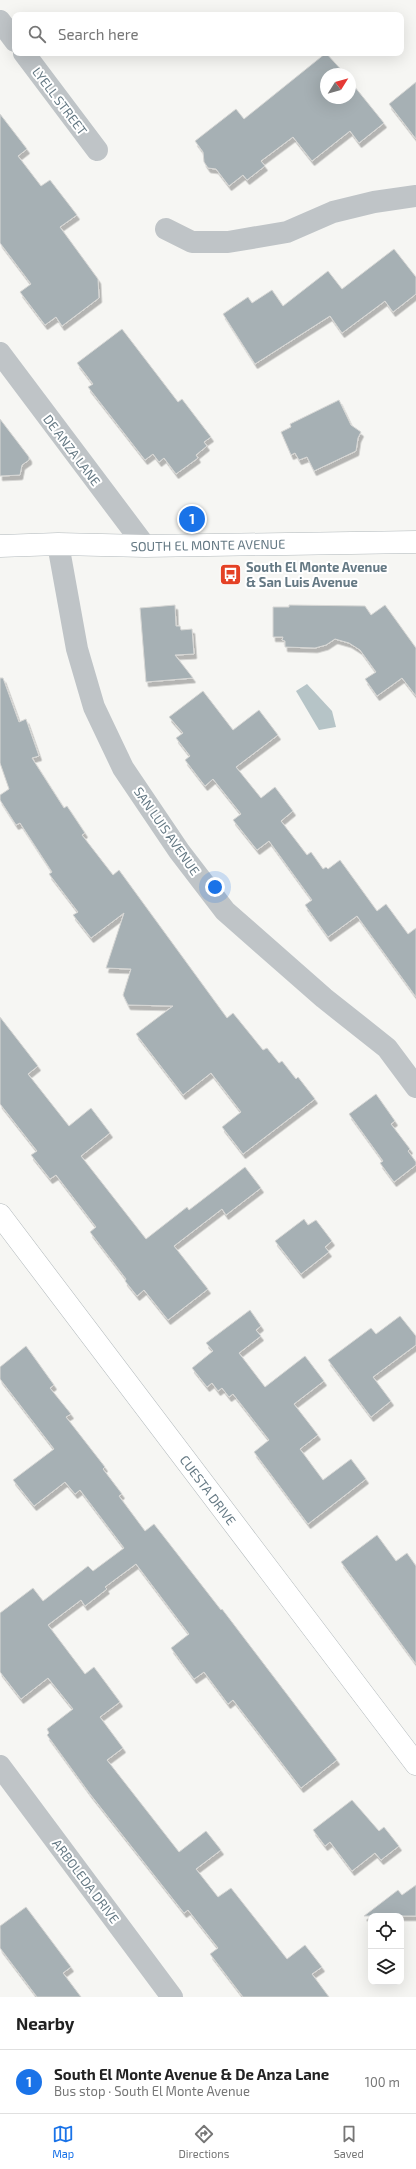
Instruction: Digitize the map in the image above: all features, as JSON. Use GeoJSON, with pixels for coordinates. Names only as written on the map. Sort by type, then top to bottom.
{"type":"FeatureCollection","features":[{"type":"Feature","properties":{"kind":"street"},"geometry":{"type":"LineString","coordinates":[[0,21],[12,37]]}},
{"type":"Feature","properties":{"kind":"street","name":"LYELL STREET"},"geometry":{"type":"LineString","coordinates":[[26,56],[97,150]]}},
{"type":"Feature","properties":{"kind":"street"},"geometry":{"type":"LineString","coordinates":[[166,229],[192,242],[228,242],[287,232],[333,212],[374,202],[416,196]]}},
{"type":"Feature","properties":{"kind":"street","name":"DE ANZA LANE"},"geometry":{"type":"LineString","coordinates":[[0,353],[144,546]]}},
{"type":"Feature","properties":{"kind":"street","name":"SOUTH EL MONTE AVENUE"},"geometry":{"type":"LineString","coordinates":[[0,546],[58,544],[144,546],[416,542]]}},
{"type":"Feature","properties":{"kind":"street","name":"SAN LUIS AVENUE"},"geometry":{"type":"LineString","coordinates":[[58,544],[77,649],[94,707],[123,768],[178,851],[226,911],[324,998],[387,1048],[416,1087]]}},
{"type":"Feature","properties":{"kind":"street","name":"CUESTA DRIVE"},"geometry":{"type":"LineString","coordinates":[[0,1215],[416,1764]]}},
{"type":"Feature","properties":{"kind":"street","name":"ARBOLEDA DRIVE"},"geometry":{"type":"LineString","coordinates":[[0,1766],[172,1997]]}},
{"type":"Feature","properties":{"kind":"shaded area"},"geometry":{"type":"Polygon","coordinates":[[[307,684],[332,711],[336,727],[319,730],[296,691],[307,684]]]}},
{"type":"Feature","properties":{"kind":"building"},"geometry":{"type":"Polygon","coordinates":[[[322,56],[329,56],[340,68],[320,68],[320,104],[356,104],[356,88],[384,123],[359,143],[350,131],[312,161],[293,137],[261,161],[265,166],[247,180],[243,175],[229,186],[216,169],[208,168],[204,162],[203,152],[195,141],[236,109],[244,119],[322,56]]]}},
{"type":"Feature","properties":{"kind":"building"},"geometry":{"type":"Polygon","coordinates":[[[416,82],[416,139],[389,104],[416,82]]]}},
{"type":"Feature","properties":{"kind":"building"},"geometry":{"type":"Polygon","coordinates":[[[0,114],[27,149],[18,156],[41,186],[50,180],[77,215],[60,227],[98,279],[99,298],[62,326],[56,317],[45,325],[20,292],[31,284],[0,243],[0,114]]]}},
{"type":"Feature","properties":{"kind":"building"},"geometry":{"type":"Polygon","coordinates":[[[394,249],[416,277],[416,294],[393,312],[385,301],[342,333],[330,316],[255,364],[223,314],[248,297],[252,303],[272,290],[283,306],[328,271],[342,289],[394,249]]]}},
{"type":"Feature","properties":{"kind":"building"},"geometry":{"type":"Polygon","coordinates":[[[122,329],[178,402],[182,399],[211,437],[204,442],[207,446],[196,455],[198,458],[176,474],[164,458],[159,462],[153,454],[145,460],[88,387],[93,384],[77,363],[122,329]]]}},
{"type":"Feature","properties":{"kind":"building"},"geometry":{"type":"Polygon","coordinates":[[[339,400],[351,425],[361,432],[358,438],[356,451],[314,471],[307,457],[299,460],[295,453],[291,455],[281,432],[291,427],[290,424],[339,400]]]}},
{"type":"Feature","properties":{"kind":"building"},"geometry":{"type":"Polygon","coordinates":[[[0,419],[29,457],[29,460],[22,465],[20,475],[0,476],[0,419]]]}},
{"type":"Feature","properties":{"kind":"building"},"geometry":{"type":"Polygon","coordinates":[[[175,605],[176,626],[180,626],[181,630],[192,629],[194,654],[175,655],[193,678],[146,682],[140,608],[175,605]]]}},
{"type":"Feature","properties":{"kind":"building"},"geometry":{"type":"Polygon","coordinates":[[[289,605],[365,606],[371,615],[385,605],[416,648],[416,696],[402,678],[377,696],[365,679],[376,672],[360,650],[349,643],[335,639],[326,645],[315,648],[285,647],[285,641],[282,640],[283,637],[273,637],[273,607],[289,607],[289,605]]]}},
{"type":"Feature","properties":{"kind":"building"},"geometry":{"type":"Polygon","coordinates":[[[0,678],[3,678],[19,722],[26,719],[39,756],[32,758],[64,808],[67,806],[85,833],[82,835],[113,875],[119,870],[227,1018],[233,1013],[263,1050],[267,1048],[279,1063],[282,1061],[296,1079],[298,1077],[315,1099],[243,1154],[222,1127],[241,1112],[211,1073],[183,1095],[136,1034],[173,1006],[128,1005],[123,995],[131,969],[106,968],[124,913],[91,938],[73,915],[78,912],[49,874],[52,872],[20,823],[16,825],[0,800],[0,795],[9,789],[0,763],[0,678]]]}},
{"type":"Feature","properties":{"kind":"building"},"geometry":{"type":"Polygon","coordinates":[[[203,691],[233,730],[259,710],[278,735],[236,767],[261,798],[275,787],[293,811],[281,821],[307,855],[311,852],[323,869],[326,867],[328,869],[340,860],[377,911],[386,904],[408,934],[416,928],[416,997],[357,916],[328,937],[305,905],[312,900],[269,841],[257,850],[233,820],[241,814],[213,779],[205,786],[185,760],[190,756],[176,738],[183,733],[169,717],[203,691]]]}},
{"type":"Feature","properties":{"kind":"building"},"geometry":{"type":"Polygon","coordinates":[[[0,1017],[38,1066],[28,1074],[69,1126],[91,1108],[110,1133],[81,1156],[146,1239],[187,1207],[189,1210],[245,1167],[261,1188],[226,1215],[222,1209],[174,1246],[208,1289],[168,1320],[144,1290],[137,1296],[125,1281],[126,1279],[90,1232],[96,1227],[56,1175],[50,1179],[31,1155],[37,1151],[0,1104],[0,1017]]]}},
{"type":"Feature","properties":{"kind":"building"},"geometry":{"type":"Polygon","coordinates":[[[376,1094],[395,1121],[391,1124],[410,1149],[408,1151],[416,1162],[416,1165],[394,1182],[380,1163],[383,1161],[349,1114],[376,1094]]]}},
{"type":"Feature","properties":{"kind":"building"},"geometry":{"type":"Polygon","coordinates":[[[304,1219],[308,1225],[316,1220],[332,1241],[325,1247],[329,1252],[301,1274],[275,1241],[304,1219]]]}},
{"type":"Feature","properties":{"kind":"building"},"geometry":{"type":"Polygon","coordinates":[[[250,1310],[261,1326],[256,1330],[261,1336],[239,1353],[265,1387],[305,1356],[324,1381],[294,1404],[318,1435],[300,1449],[323,1480],[351,1459],[366,1479],[308,1524],[254,1452],[269,1440],[233,1394],[229,1397],[222,1388],[218,1391],[212,1383],[207,1387],[192,1368],[213,1351],[206,1343],[250,1310]]]}},
{"type":"Feature","properties":{"kind":"building"},"geometry":{"type":"Polygon","coordinates":[[[400,1316],[416,1336],[416,1345],[373,1377],[391,1401],[371,1417],[328,1360],[371,1328],[376,1334],[400,1316]]]}},
{"type":"Feature","properties":{"kind":"building"},"geometry":{"type":"Polygon","coordinates":[[[26,1346],[54,1385],[50,1388],[71,1414],[66,1417],[105,1467],[103,1469],[122,1494],[119,1496],[145,1531],[154,1524],[221,1610],[222,1609],[337,1760],[301,1788],[233,1700],[228,1704],[204,1672],[194,1679],[171,1648],[189,1634],[136,1564],[105,1587],[107,1589],[85,1606],[81,1600],[48,1625],[85,1674],[94,1667],[120,1702],[100,1717],[123,1748],[107,1760],[179,1852],[206,1831],[221,1850],[196,1869],[218,1897],[231,1888],[287,1959],[305,1945],[322,1967],[312,1974],[329,1997],[243,1997],[210,1954],[218,1948],[188,1910],[184,1913],[90,1794],[47,1735],[49,1733],[47,1729],[73,1709],[48,1678],[21,1699],[0,1672],[0,1613],[33,1588],[43,1601],[88,1566],[93,1571],[124,1548],[80,1490],[75,1494],[65,1482],[34,1506],[13,1480],[54,1449],[0,1379],[0,1367],[26,1346]]]}},
{"type":"Feature","properties":{"kind":"building"},"geometry":{"type":"Polygon","coordinates":[[[377,1535],[396,1561],[407,1553],[416,1566],[416,1664],[341,1562],[377,1535]]]}},
{"type":"Feature","properties":{"kind":"building"},"geometry":{"type":"Polygon","coordinates":[[[352,1800],[379,1831],[384,1827],[399,1846],[381,1860],[375,1853],[352,1871],[330,1842],[325,1846],[313,1830],[352,1800]]]}},
{"type":"Feature","properties":{"kind":"building"},"geometry":{"type":"Polygon","coordinates":[[[416,1885],[416,1916],[404,1916],[404,1913],[368,1913],[368,1916],[364,1916],[398,1890],[402,1895],[416,1885]]]}},
{"type":"Feature","properties":{"kind":"building"},"geometry":{"type":"Polygon","coordinates":[[[26,1907],[71,1967],[63,1973],[81,1997],[37,1997],[0,1948],[0,1926],[26,1907]]]}},
{"type":"Feature","properties":{"kind":"place","name":"South El Monte Avenue & De Anza Lane"},"geometry":{"type":"Point","coordinates":[192,519]}},
{"type":"Feature","properties":{"kind":"place","name":"South El Monte Avenue & San Luis Avenue"},"geometry":{"type":"Point","coordinates":[230,574]}}]}
